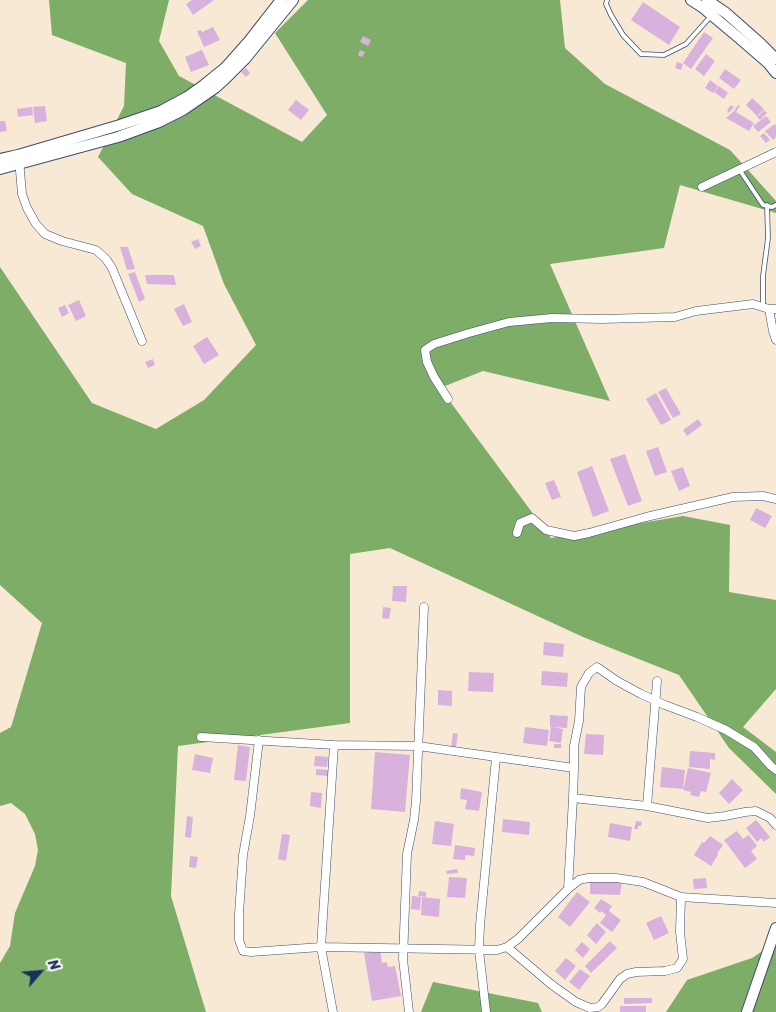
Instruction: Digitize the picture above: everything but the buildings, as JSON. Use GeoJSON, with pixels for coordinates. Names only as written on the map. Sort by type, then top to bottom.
{"type":"FeatureCollection","features":[{"type":"Feature","properties":{"kind":"street"},"geometry":{"type":"LineString","coordinates":[[0,169],[19,159],[161,111],[187,97],[225,68],[281,0]]}},
{"type":"Feature","properties":{"kind":"street"},"geometry":{"type":"LineString","coordinates":[[0,159],[19,159],[118,137],[159,122],[183,110],[226,80],[293,0]]}},
{"type":"Feature","properties":{"kind":"street"},"geometry":{"type":"LineString","coordinates":[[691,0],[739,38],[768,63],[776,73]]}},
{"type":"Feature","properties":{"kind":"street"},"geometry":{"type":"LineString","coordinates":[[708,0],[760,43],[776,59]]}},
{"type":"Feature","properties":{"kind":"street"},"geometry":{"type":"LineString","coordinates":[[702,187],[776,152]]}},
{"type":"Feature","properties":{"kind":"street"},"geometry":{"type":"LineString","coordinates":[[19,159],[22,194],[36,224],[45,234],[62,241],[96,250],[106,259],[112,268],[142,341]]}},
{"type":"Feature","properties":{"kind":"street"},"geometry":{"type":"LineString","coordinates":[[448,399],[434,377],[427,362],[425,350],[434,344],[509,322],[552,318],[675,317],[696,311],[753,304],[769,308],[772,331],[776,340]]}},
{"type":"Feature","properties":{"kind":"street"},"geometry":{"type":"LineString","coordinates":[[517,533],[520,523],[532,518],[546,530],[574,536],[733,497],[763,496],[776,499]]}},
{"type":"Feature","properties":{"kind":"street"},"geometry":{"type":"LineString","coordinates":[[409,1012],[403,959],[407,854],[414,820],[424,607]]}},
{"type":"Feature","properties":{"kind":"street"},"geometry":{"type":"LineString","coordinates":[[568,889],[574,746],[579,721],[581,687],[589,673],[597,668],[617,681],[655,700],[726,730],[754,747],[776,770]]}},
{"type":"Feature","properties":{"kind":"street"},"geometry":{"type":"LineString","coordinates":[[647,806],[657,681]]}},
{"type":"Feature","properties":{"kind":"street"},"geometry":{"type":"LineString","coordinates":[[201,737],[334,745],[418,746],[574,768]]}},
{"type":"Feature","properties":{"kind":"street"},"geometry":{"type":"LineString","coordinates":[[259,740],[250,816],[243,855],[239,914],[239,940],[243,951],[321,947],[497,950],[507,947],[518,938],[579,880],[588,878],[616,878],[643,882],[681,897],[776,903]]}},
{"type":"Feature","properties":{"kind":"street"},"geometry":{"type":"LineString","coordinates":[[333,1012],[321,947],[334,745]]}},
{"type":"Feature","properties":{"kind":"street"},"geometry":{"type":"LineString","coordinates":[[486,1012],[479,950],[496,758]]}},
{"type":"Feature","properties":{"kind":"street"},"geometry":{"type":"LineString","coordinates":[[573,798],[647,806],[708,818],[756,811],[770,818],[776,825]]}},
{"type":"Feature","properties":{"kind":"street"},"geometry":{"type":"LineString","coordinates":[[507,947],[552,985],[576,1002],[590,1008],[598,1007],[620,979],[627,974],[665,971],[677,968],[683,958],[680,932],[681,897]]}},
{"type":"Feature","properties":{"kind":"street"},"geometry":{"type":"LineString","coordinates":[[747,1012],[776,928]]}},
{"type":"Feature","properties":{"kind":"lane"},"geometry":{"type":"LineString","coordinates":[[607,0],[606,4],[611,15],[623,35],[641,54],[664,55],[686,44],[712,15]]}},
{"type":"Feature","properties":{"kind":"lane"},"geometry":{"type":"LineString","coordinates":[[739,170],[763,204],[772,207],[776,205]]}},
{"type":"Feature","properties":{"kind":"lane"},"geometry":{"type":"LineString","coordinates":[[766,206],[768,238],[763,276],[769,308]]}},
{"type":"Feature","properties":{"kind":"green space"},"geometry":{"type":"Polygon","coordinates":[[[49,0],[169,0],[159,41],[179,76],[302,142],[327,115],[275,33],[308,0],[560,0],[565,48],[605,84],[730,150],[776,201],[776,213],[680,185],[664,248],[550,264],[610,401],[483,371],[440,388],[551,538],[683,516],[730,525],[729,592],[776,600],[776,689],[743,727],[776,752],[776,794],[729,748],[679,675],[583,637],[390,548],[350,554],[350,723],[178,746],[171,896],[206,1012],[0,1012],[0,963],[10,946],[15,913],[35,866],[38,850],[35,834],[25,814],[11,803],[0,806],[0,733],[11,727],[42,623],[0,585],[0,267],[92,403],[156,429],[204,400],[256,345],[224,284],[203,226],[132,194],[98,157],[124,106],[126,63],[52,35],[49,0]]]}},
{"type":"Feature","properties":{"kind":"green space"},"geometry":{"type":"Polygon","coordinates":[[[776,942],[776,1012],[666,1012],[687,980],[752,958],[776,942]]]}},
{"type":"Feature","properties":{"kind":"green space"},"geometry":{"type":"Polygon","coordinates":[[[433,982],[538,1003],[542,1012],[421,1012],[433,982]]]}}]}
